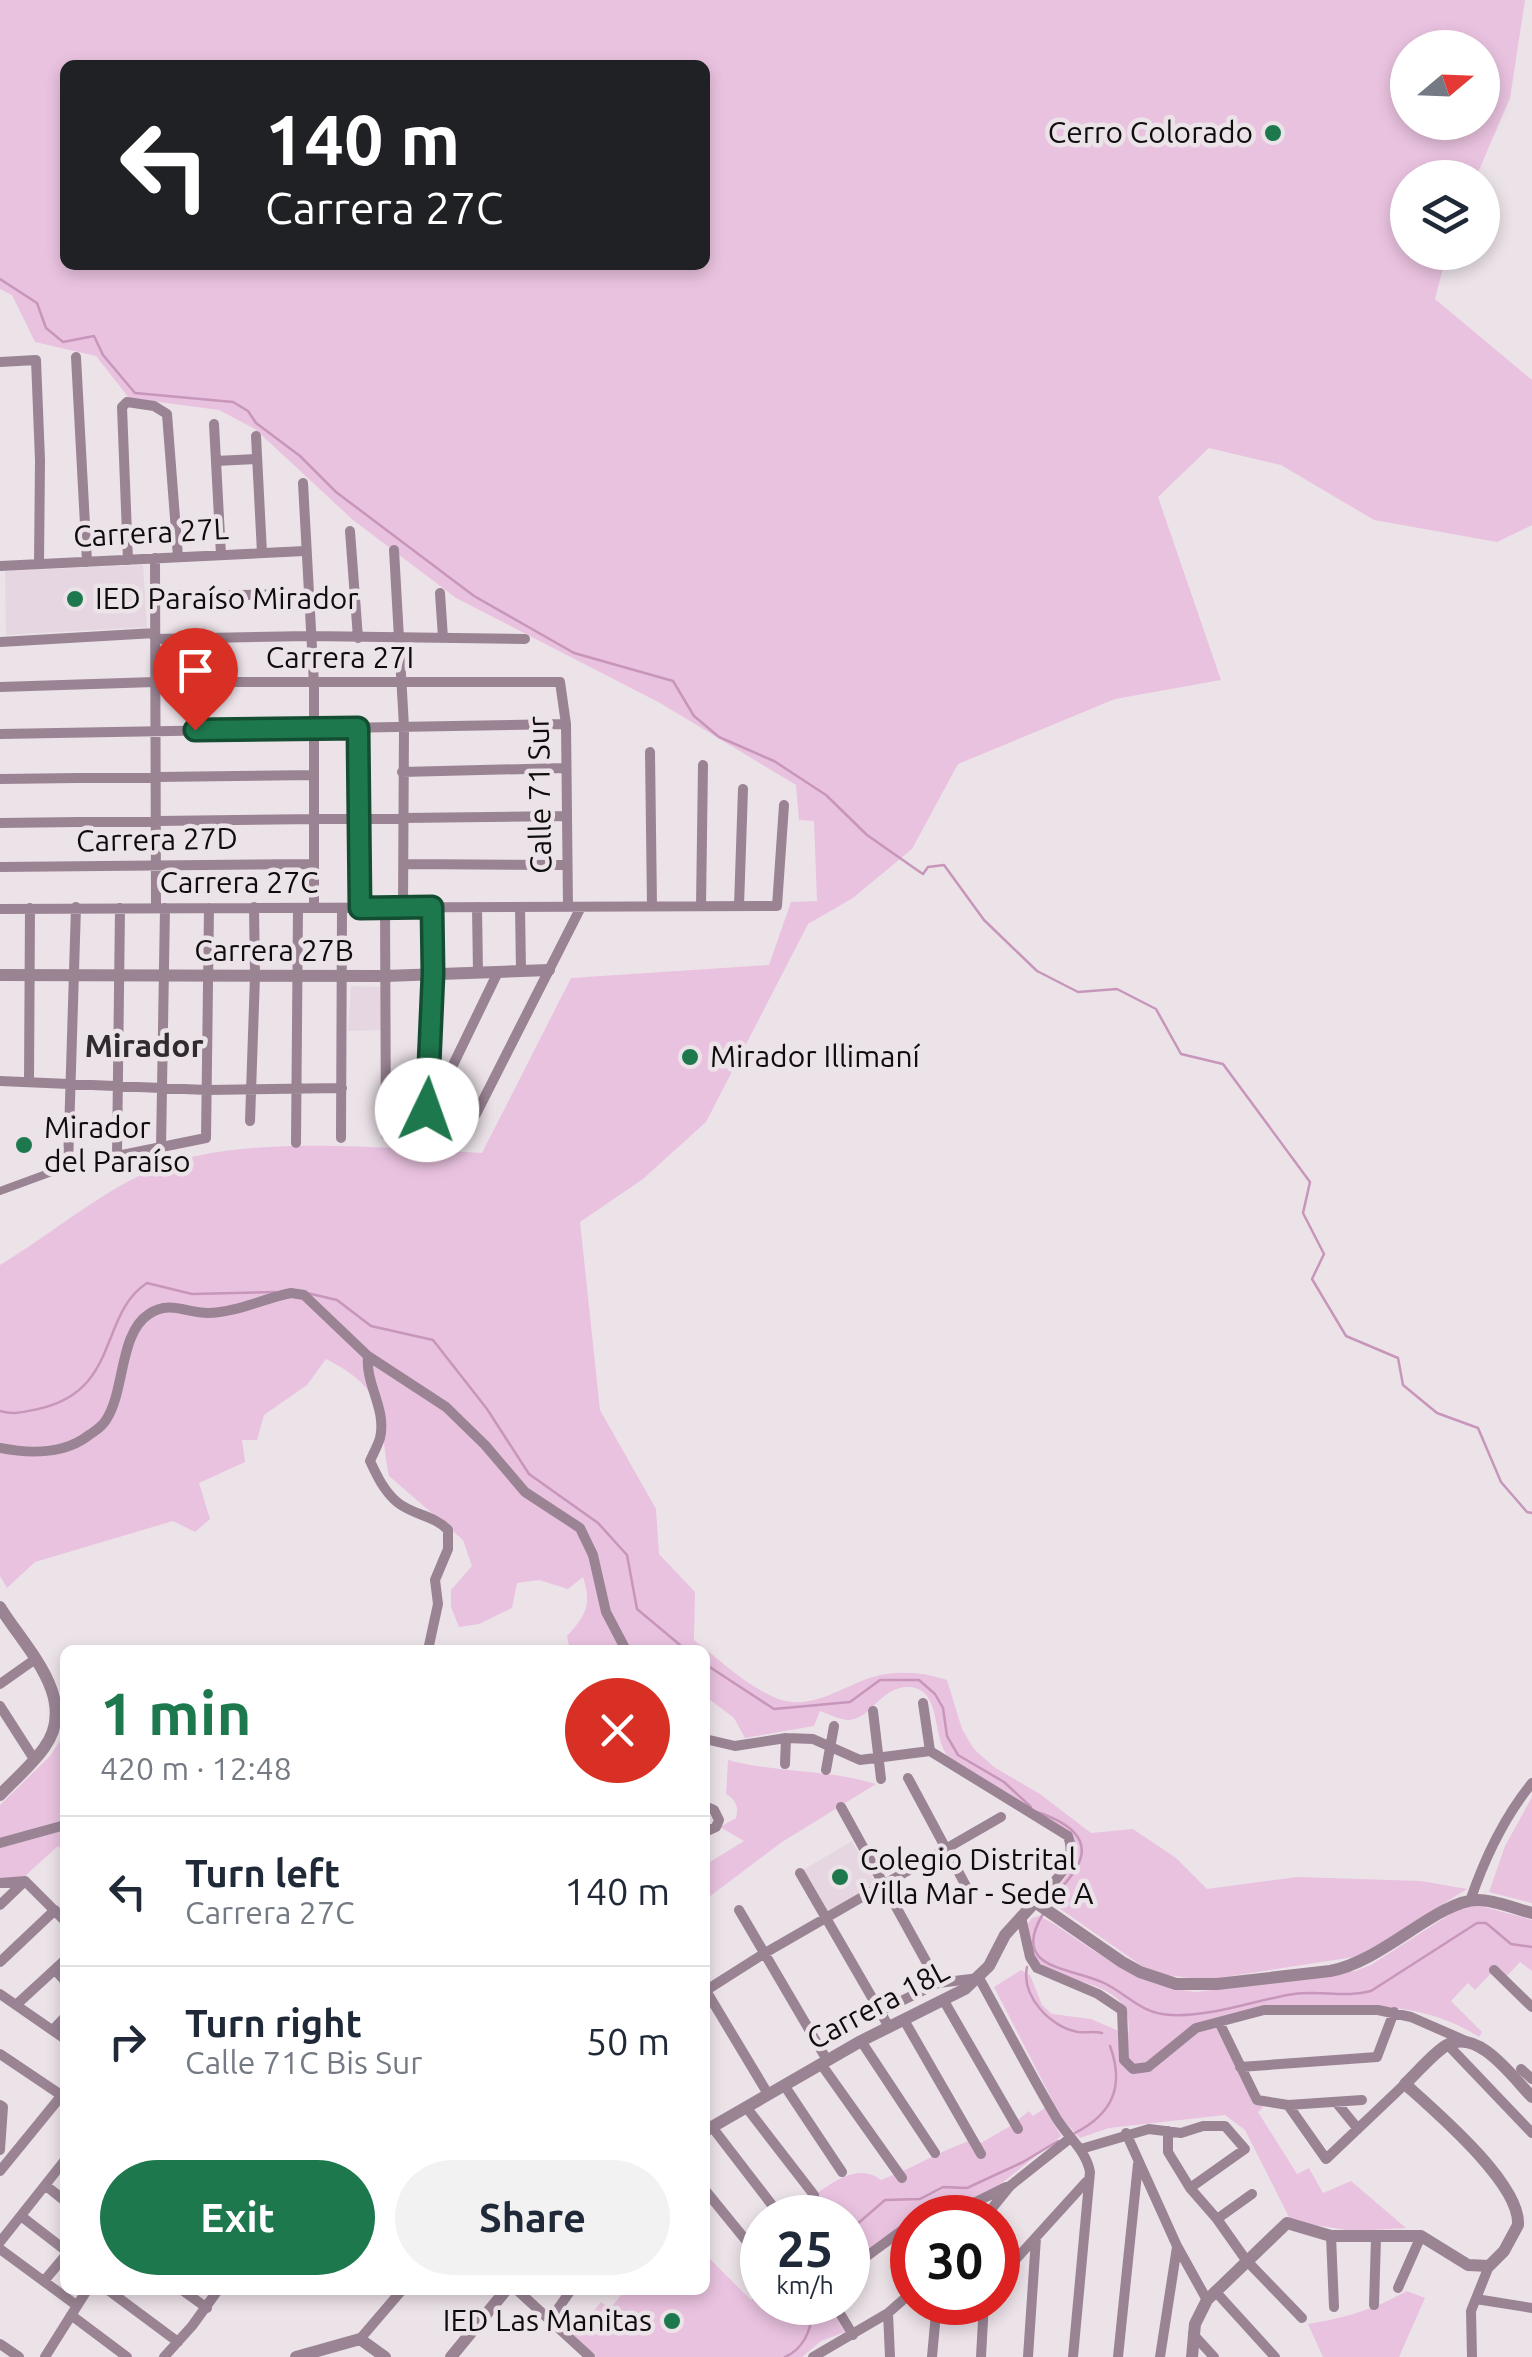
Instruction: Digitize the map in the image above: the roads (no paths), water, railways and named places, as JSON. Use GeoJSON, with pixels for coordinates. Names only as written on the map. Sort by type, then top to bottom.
{"type":"FeatureCollection","features":[{"type":"Feature","properties":{"kind":"street"},"geometry":{"type":"LineString","coordinates":[[76,357],[87,562]]}},
{"type":"Feature","properties":{"kind":"street"},"geometry":{"type":"LineString","coordinates":[[0,362],[36,360],[39,564]]}},
{"type":"Feature","properties":{"kind":"street"},"geometry":{"type":"LineString","coordinates":[[128,560],[122,407],[127,402],[167,414],[178,557]]}},
{"type":"Feature","properties":{"kind":"street"},"geometry":{"type":"LineString","coordinates":[[214,424],[221,555]]}},
{"type":"Feature","properties":{"kind":"street"},"geometry":{"type":"LineString","coordinates":[[256,436],[262,553]]}},
{"type":"Feature","properties":{"kind":"street"},"geometry":{"type":"LineString","coordinates":[[216,461],[257,459]]}},
{"type":"Feature","properties":{"kind":"street"},"geometry":{"type":"LineString","coordinates":[[304,483],[314,684],[314,908]]}},
{"type":"Feature","properties":{"kind":"street"},"geometry":{"type":"LineString","coordinates":[[350,531],[358,638]]}},
{"type":"Feature","properties":{"kind":"street"},"geometry":{"type":"LineString","coordinates":[[394,550],[404,727],[403,908]]}},
{"type":"Feature","properties":{"kind":"street","name":"Carrera 27L"},"geometry":{"type":"LineString","coordinates":[[0,566],[305,551]]}},
{"type":"Feature","properties":{"kind":"street"},"geometry":{"type":"LineString","coordinates":[[155,558],[154,820],[164,976],[161,1148]]}},
{"type":"Feature","properties":{"kind":"street"},"geometry":{"type":"LineString","coordinates":[[440,593],[443,638]]}},
{"type":"Feature","properties":{"kind":"street"},"geometry":{"type":"LineString","coordinates":[[155,596],[309,594]]}},
{"type":"Feature","properties":{"kind":"street"},"geometry":{"type":"LineString","coordinates":[[0,642],[155,636],[525,639]]}},
{"type":"Feature","properties":{"kind":"street","name":"Carrera 27I"},"geometry":{"type":"LineString","coordinates":[[0,687],[155,682],[560,682]]}},
{"type":"Feature","properties":{"kind":"street","name":"Calle 71 Sur"},"geometry":{"type":"LineString","coordinates":[[560,682],[566,724],[568,907]]}},
{"type":"Feature","properties":{"kind":"street"},"geometry":{"type":"LineString","coordinates":[[0,734],[566,724]]}},
{"type":"Feature","properties":{"kind":"street"},"geometry":{"type":"LineString","coordinates":[[358,728],[360,908]]}},
{"type":"Feature","properties":{"kind":"street"},"geometry":{"type":"LineString","coordinates":[[650,752],[652,906]]}},
{"type":"Feature","properties":{"kind":"street"},"geometry":{"type":"LineString","coordinates":[[701,906],[704,765]]}},
{"type":"Feature","properties":{"kind":"street"},"geometry":{"type":"LineString","coordinates":[[402,772],[566,768]]}},
{"type":"Feature","properties":{"kind":"street"},"geometry":{"type":"LineString","coordinates":[[0,779],[314,775]]}},
{"type":"Feature","properties":{"kind":"street"},"geometry":{"type":"LineString","coordinates":[[739,906],[742,789]]}},
{"type":"Feature","properties":{"kind":"street","name":"Carrera 27C"},"geometry":{"type":"LineString","coordinates":[[0,909],[777,906],[784,805]]}},
{"type":"Feature","properties":{"kind":"street"},"geometry":{"type":"LineString","coordinates":[[0,823],[566,816]]}},
{"type":"Feature","properties":{"kind":"street","name":"Carrera 27D"},"geometry":{"type":"LineString","coordinates":[[0,867],[314,864]]}},
{"type":"Feature","properties":{"kind":"street"},"geometry":{"type":"LineString","coordinates":[[404,864],[566,865]]}},
{"type":"Feature","properties":{"kind":"street"},"geometry":{"type":"LineString","coordinates":[[250,1121],[256,976],[254,907]]}},
{"type":"Feature","properties":{"kind":"street"},"geometry":{"type":"LineString","coordinates":[[432,907],[427,1116],[498,972]]}},
{"type":"Feature","properties":{"kind":"street"},"geometry":{"type":"LineString","coordinates":[[477,907],[478,972]]}},
{"type":"Feature","properties":{"kind":"street"},"geometry":{"type":"LineString","coordinates":[[520,907],[521,971]]}},
{"type":"Feature","properties":{"kind":"street"},"geometry":{"type":"LineString","coordinates":[[476,1114],[582,907]]}},
{"type":"Feature","properties":{"kind":"street"},"geometry":{"type":"LineString","coordinates":[[29,1082],[30,908]]}},
{"type":"Feature","properties":{"kind":"street"},"geometry":{"type":"LineString","coordinates":[[0,1191],[68,1166],[76,908]]}},
{"type":"Feature","properties":{"kind":"street"},"geometry":{"type":"LineString","coordinates":[[120,908],[117,1156],[206,1138],[208,908]]}},
{"type":"Feature","properties":{"kind":"street"},"geometry":{"type":"LineString","coordinates":[[296,1142],[298,908]]}},
{"type":"Feature","properties":{"kind":"street"},"geometry":{"type":"LineString","coordinates":[[341,1138],[342,908]]}},
{"type":"Feature","properties":{"kind":"street"},"geometry":{"type":"LineString","coordinates":[[385,908],[386,1135]]}},
{"type":"Feature","properties":{"kind":"street","name":"Carrera 27B"},"geometry":{"type":"LineString","coordinates":[[0,974],[385,976],[549,970]]}},
{"type":"Feature","properties":{"kind":"street"},"geometry":{"type":"LineString","coordinates":[[0,1082],[207,1090],[342,1088]]}},
{"type":"Feature","properties":{"kind":"street"},"geometry":{"type":"LineString","coordinates":[[0,1448],[33,1451],[74,1447],[105,1423],[116,1401],[130,1344],[144,1317],[164,1306],[213,1313],[265,1298],[304,1295],[368,1356],[446,1407],[526,1492],[569,1519],[589,1543],[606,1612],[623,1645]]}},
{"type":"Feature","properties":{"kind":"street"},"geometry":{"type":"LineString","coordinates":[[368,1356],[366,1376],[380,1407],[381,1436],[370,1461],[383,1486],[399,1504],[448,1530],[448,1548],[435,1580],[438,1604],[429,1645]]}},
{"type":"Feature","properties":{"kind":"street"},"geometry":{"type":"LineString","coordinates":[[0,1607],[54,1693],[57,1716],[46,1746],[0,1795]]}},
{"type":"Feature","properties":{"kind":"street"},"geometry":{"type":"LineString","coordinates":[[0,1684],[34,1660]]}},
{"type":"Feature","properties":{"kind":"street"},"geometry":{"type":"LineString","coordinates":[[710,1741],[735,1746],[786,1738],[814,1739],[860,1760],[930,1751],[923,1704]]}},
{"type":"Feature","properties":{"kind":"street"},"geometry":{"type":"LineString","coordinates":[[0,1706],[34,1759]]}},
{"type":"Feature","properties":{"kind":"street"},"geometry":{"type":"LineString","coordinates":[[873,1711],[881,1779]]}},
{"type":"Feature","properties":{"kind":"street"},"geometry":{"type":"LineString","coordinates":[[826,1770],[834,1726]]}},
{"type":"Feature","properties":{"kind":"street"},"geometry":{"type":"LineString","coordinates":[[785,1764],[786,1738]]}},
{"type":"Feature","properties":{"kind":"street","name":"Carrera 18L"},"geometry":{"type":"LineString","coordinates":[[710,2128],[861,2041],[944,2001],[979,1978],[1005,1935],[1022,1917],[1044,1908],[1070,1862],[1070,1840],[930,1751]]}},
{"type":"Feature","properties":{"kind":"street"},"geometry":{"type":"LineString","coordinates":[[908,1778],[966,1886]]}},
{"type":"Feature","properties":{"kind":"street"},"geometry":{"type":"LineString","coordinates":[[1470,1901],[1514,1804],[1532,1782]]}},
{"type":"Feature","properties":{"kind":"street"},"geometry":{"type":"LineString","coordinates":[[841,1806],[938,1983]]}},
{"type":"Feature","properties":{"kind":"street"},"geometry":{"type":"LineString","coordinates":[[710,1808],[719,1820],[716,1828],[710,1830]]}},
{"type":"Feature","properties":{"kind":"street"},"geometry":{"type":"LineString","coordinates":[[710,1987],[1001,1817]]}},
{"type":"Feature","properties":{"kind":"street"},"geometry":{"type":"LineString","coordinates":[[0,1842],[60,1827]]}},
{"type":"Feature","properties":{"kind":"street"},"geometry":{"type":"LineString","coordinates":[[800,1873],[889,2026]]}},
{"type":"Feature","properties":{"kind":"street"},"geometry":{"type":"LineString","coordinates":[[0,1882],[25,1882],[60,1916]]}},
{"type":"Feature","properties":{"kind":"street"},"geometry":{"type":"LineString","coordinates":[[0,1905],[25,1882]]}},
{"type":"Feature","properties":{"kind":"street"},"geometry":{"type":"LineString","coordinates":[[1044,1908],[1131,1967],[1162,1980],[1189,1985],[1340,1970],[1374,1956],[1443,1912],[1470,1901],[1485,1901],[1532,1914]]}},
{"type":"Feature","properties":{"kind":"street"},"geometry":{"type":"LineString","coordinates":[[0,1962],[55,1910]]}},
{"type":"Feature","properties":{"kind":"street"},"geometry":{"type":"LineString","coordinates":[[739,1910],[824,2062],[902,2178]]}},
{"type":"Feature","properties":{"kind":"street"},"geometry":{"type":"LineString","coordinates":[[1022,1917],[1030,1957],[1037,1968],[1098,1994],[1122,2010],[1124,2060],[1133,2069],[1148,2067],[1196,2028],[1264,2010],[1394,2012],[1481,2047],[1532,2096]]}},
{"type":"Feature","properties":{"kind":"street"},"geometry":{"type":"LineString","coordinates":[[16,2005],[60,1965]]}},
{"type":"Feature","properties":{"kind":"street"},"geometry":{"type":"LineString","coordinates":[[55,1970],[60,1976]]}},
{"type":"Feature","properties":{"kind":"street"},"geometry":{"type":"LineString","coordinates":[[1494,1970],[1532,2007]]}},
{"type":"Feature","properties":{"kind":"street"},"geometry":{"type":"LineString","coordinates":[[887,2008],[938,1983],[979,1978],[1067,2136],[1081,2148],[1089,2167],[1074,2357]]}},
{"type":"Feature","properties":{"kind":"street"},"geometry":{"type":"LineString","coordinates":[[0,1994],[60,2036]]}},
{"type":"Feature","properties":{"kind":"street"},"geometry":{"type":"LineString","coordinates":[[710,1998],[768,2094]]}},
{"type":"Feature","properties":{"kind":"street"},"geometry":{"type":"LineString","coordinates":[[944,2001],[1018,2129]]}},
{"type":"Feature","properties":{"kind":"street"},"geometry":{"type":"LineString","coordinates":[[1240,2067],[1377,2057],[1394,2012]]}},
{"type":"Feature","properties":{"kind":"street"},"geometry":{"type":"LineString","coordinates":[[904,2020],[981,2154]]}},
{"type":"Feature","properties":{"kind":"street"},"geometry":{"type":"LineString","coordinates":[[53,2030],[60,2023]]}},
{"type":"Feature","properties":{"kind":"street"},"geometry":{"type":"LineString","coordinates":[[1220,2024],[1257,2100],[1288,2105],[1362,2100]]}},
{"type":"Feature","properties":{"kind":"street"},"geometry":{"type":"LineString","coordinates":[[861,2041],[935,2153]]}},
{"type":"Feature","properties":{"kind":"street"},"geometry":{"type":"LineString","coordinates":[[1288,2105],[1326,2159],[1448,2045],[1467,2041]]}},
{"type":"Feature","properties":{"kind":"street"},"geometry":{"type":"LineString","coordinates":[[1448,2045],[1532,2133]]}},
{"type":"Feature","properties":{"kind":"street"},"geometry":{"type":"LineString","coordinates":[[0,2054],[60,2094]]}},
{"type":"Feature","properties":{"kind":"street"},"geometry":{"type":"LineString","coordinates":[[1522,2069],[1532,2080]]}},
{"type":"Feature","properties":{"kind":"street"},"geometry":{"type":"LineString","coordinates":[[1405,2084],[1462,2138],[1513,2198],[1518,2225],[1504,2250],[1488,2266],[1476,2299],[1469,2323],[1472,2357]]}},
{"type":"Feature","properties":{"kind":"street"},"geometry":{"type":"LineString","coordinates":[[784,2085],[842,2172]]}},
{"type":"Feature","properties":{"kind":"street"},"geometry":{"type":"LineString","coordinates":[[0,2171],[60,2100]]}},
{"type":"Feature","properties":{"kind":"street"},"geometry":{"type":"LineString","coordinates":[[1336,2102],[1358,2129]]}},
{"type":"Feature","properties":{"kind":"street"},"geometry":{"type":"LineString","coordinates":[[0,2150],[1,2106]]}},
{"type":"Feature","properties":{"kind":"street"},"geometry":{"type":"LineString","coordinates":[[746,2107],[814,2195]]}},
{"type":"Feature","properties":{"kind":"street"},"geometry":{"type":"LineString","coordinates":[[1081,2148],[1126,2133],[1156,2129],[1182,2133],[1204,2126],[1225,2126],[1244,2149],[1190,2188]]}},
{"type":"Feature","properties":{"kind":"street"},"geometry":{"type":"LineString","coordinates":[[710,2131],[763,2195]]}},
{"type":"Feature","properties":{"kind":"street"},"geometry":{"type":"LineString","coordinates":[[1168,2132],[1168,2152],[1190,2188],[1246,2260],[1302,2318]]}},
{"type":"Feature","properties":{"kind":"street"},"geometry":{"type":"LineString","coordinates":[[1126,2133],[1177,2246],[1211,2295],[1275,2357]]}},
{"type":"Feature","properties":{"kind":"street"},"geometry":{"type":"LineString","coordinates":[[1003,2195],[1067,2136]]}},
{"type":"Feature","properties":{"kind":"street"},"geometry":{"type":"LineString","coordinates":[[1118,2357],[1138,2164]]}},
{"type":"Feature","properties":{"kind":"street"},"geometry":{"type":"LineString","coordinates":[[60,2166],[0,2246],[127,2357]]}},
{"type":"Feature","properties":{"kind":"street"},"geometry":{"type":"LineString","coordinates":[[1020,2255],[1086,2182]]}},
{"type":"Feature","properties":{"kind":"street"},"geometry":{"type":"LineString","coordinates":[[45,2185],[60,2197]]}},
{"type":"Feature","properties":{"kind":"street"},"geometry":{"type":"LineString","coordinates":[[991,2195],[1010,2186]]}},
{"type":"Feature","properties":{"kind":"street"},"geometry":{"type":"LineString","coordinates":[[1217,2219],[1252,2194]]}},
{"type":"Feature","properties":{"kind":"street"},"geometry":{"type":"LineString","coordinates":[[710,2196],[740,2233]]}},
{"type":"Feature","properties":{"kind":"street"},"geometry":{"type":"LineString","coordinates":[[21,2216],[60,2249]]}},
{"type":"Feature","properties":{"kind":"street"},"geometry":{"type":"LineString","coordinates":[[1192,2357],[1193,2334],[1211,2295],[1287,2222],[1331,2236],[1421,2236],[1468,2265],[1488,2266]]}},
{"type":"Feature","properties":{"kind":"street"},"geometry":{"type":"LineString","coordinates":[[1331,2236],[1334,2307]]}},
{"type":"Feature","properties":{"kind":"street"},"geometry":{"type":"LineString","coordinates":[[1398,2288],[1421,2236]]}},
{"type":"Feature","properties":{"kind":"street"},"geometry":{"type":"LineString","coordinates":[[1028,2357],[1036,2238]]}},
{"type":"Feature","properties":{"kind":"street"},"geometry":{"type":"LineString","coordinates":[[1374,2306],[1376,2238]]}},
{"type":"Feature","properties":{"kind":"street"},"geometry":{"type":"LineString","coordinates":[[1160,2357],[1177,2246]]}},
{"type":"Feature","properties":{"kind":"street"},"geometry":{"type":"LineString","coordinates":[[44,2281],[60,2260]]}},
{"type":"Feature","properties":{"kind":"street"},"geometry":{"type":"LineString","coordinates":[[50,2355],[84,2295]]}},
{"type":"Feature","properties":{"kind":"street"},"geometry":{"type":"LineString","coordinates":[[115,2295],[178,2342]]}},
{"type":"Feature","properties":{"kind":"street"},"geometry":{"type":"LineString","coordinates":[[189,2295],[206,2308]]}},
{"type":"Feature","properties":{"kind":"street"},"geometry":{"type":"LineString","coordinates":[[164,2357],[215,2295]]}},
{"type":"Feature","properties":{"kind":"street"},"geometry":{"type":"LineString","coordinates":[[303,2356],[360,2339],[398,2295]]}},
{"type":"Feature","properties":{"kind":"street"},"geometry":{"type":"LineString","coordinates":[[451,2357],[502,2295]]}},
{"type":"Feature","properties":{"kind":"street"},"geometry":{"type":"LineString","coordinates":[[522,2295],[577,2352],[590,2357]]}},
{"type":"Feature","properties":{"kind":"street"},"geometry":{"type":"LineString","coordinates":[[550,2320],[568,2295]]}},
{"type":"Feature","properties":{"kind":"street"},"geometry":{"type":"LineString","coordinates":[[1476,2299],[1532,2308]]}},
{"type":"Feature","properties":{"kind":"street"},"geometry":{"type":"LineString","coordinates":[[813,2357],[888,2313]]}},
{"type":"Feature","properties":{"kind":"street"},"geometry":{"type":"LineString","coordinates":[[888,2313],[890,2357]]}},
{"type":"Feature","properties":{"kind":"street"},"geometry":{"type":"LineString","coordinates":[[848,2325],[854,2335]]}},
{"type":"Feature","properties":{"kind":"street"},"geometry":{"type":"LineString","coordinates":[[932,2357],[935,2325]]}},
{"type":"Feature","properties":{"kind":"street"},"geometry":{"type":"LineString","coordinates":[[981,2357],[983,2325]]}},
{"type":"Feature","properties":{"kind":"street"},"geometry":{"type":"LineString","coordinates":[[1193,2334],[1214,2357]]}},
{"type":"Feature","properties":{"kind":"street"},"geometry":{"type":"LineString","coordinates":[[360,2339],[385,2357]]}},
{"type":"Feature","properties":{"kind":"street"},"geometry":{"type":"LineString","coordinates":[[0,2344],[19,2357]]}},
{"type":"Feature","properties":{"kind":"waterway"},"geometry":{"type":"LineString","coordinates":[[0,279],[37,303],[46,328],[63,342],[94,336],[103,355],[135,393],[233,402],[248,411],[256,423],[300,456],[336,492],[474,596],[574,653],[673,681],[694,716],[719,737],[774,761],[826,795],[867,835],[923,874],[928,867],[944,865],[984,920],[1037,971],[1078,992],[1117,989],[1156,1009],[1181,1054],[1223,1064],[1310,1182],[1303,1213],[1324,1254],[1312,1279],[1346,1336],[1398,1358],[1403,1385],[1437,1413],[1478,1428],[1501,1482],[1532,1513]]}},
{"type":"Feature","properties":{"kind":"waterway"},"geometry":{"type":"LineString","coordinates":[[0,1411],[38,1409],[65,1400],[83,1386],[96,1370],[121,1314],[147,1283],[192,1294],[275,1292]]}},
{"type":"Feature","properties":{"kind":"waterway"},"geometry":{"type":"LineString","coordinates":[[307,1293],[337,1300],[371,1326],[433,1340],[487,1409],[529,1474],[598,1523],[627,1555],[637,1609],[680,1645]]}},
{"type":"Feature","properties":{"kind":"waterway"},"geometry":{"type":"LineString","coordinates":[[710,1667],[774,1709],[850,1702],[880,1680],[919,1680],[935,1694],[943,1708],[947,1736],[958,1755],[1004,1782],[1031,1807]]}},
{"type":"Feature","properties":{"kind":"waterway"},"geometry":{"type":"LineString","coordinates":[[1037,1812],[1074,1832],[1082,1849],[1075,1870],[1049,1903]]}},
{"type":"Feature","properties":{"kind":"waterway"},"geometry":{"type":"LineString","coordinates":[[1043,1914],[1034,1946],[1048,1964],[1104,1983],[1143,2008],[1172,2015],[1218,2011],[1294,1994],[1371,1991],[1477,1923],[1486,1923],[1511,1944],[1532,1947]]}},
{"type":"Feature","properties":{"kind":"waterway"},"geometry":{"type":"LineString","coordinates":[[1027,1967],[1028,1989],[1048,2017],[1078,2032],[1102,2033]]}},
{"type":"Feature","properties":{"kind":"waterway"},"geometry":{"type":"LineString","coordinates":[[1075,2133],[1098,2117],[1112,2098],[1116,2074],[1110,2046]]}},
{"type":"Feature","properties":{"kind":"waterway"},"geometry":{"type":"LineString","coordinates":[[870,2213],[885,2200],[920,2199],[943,2187],[967,2188],[1058,2141]]}},
{"type":"Feature","properties":{"kind":"waterway"},"geometry":{"type":"LineString","coordinates":[[785,2357],[801,2344],[810,2325]]}},
{"type":"Feature","properties":{"kind":"place","name":"Cerro Colorado"},"geometry":{"type":"Point","coordinates":[1273,133]}},
{"type":"Feature","properties":{"kind":"place","name":"IED Paraíso Mirador"},"geometry":{"type":"Point","coordinates":[75,599]}},
{"type":"Feature","properties":{"kind":"place","name":"Mirador Illimaní"},"geometry":{"type":"Point","coordinates":[690,1057]}},
{"type":"Feature","properties":{"kind":"place","name":"Mirador del Paraíso"},"geometry":{"type":"Point","coordinates":[24,1145]}},
{"type":"Feature","properties":{"kind":"place","name":"Colegio Distrital Villa Mar - Sede A"},"geometry":{"type":"Point","coordinates":[840,1877]}},
{"type":"Feature","properties":{"kind":"place","name":"IED Las Manitas"},"geometry":{"type":"Point","coordinates":[672,2321]}},
{"type":"Feature","properties":{"kind":"district","name":"Mirador"},"geometry":{"type":"Point","coordinates":[144,1046]}}]}
